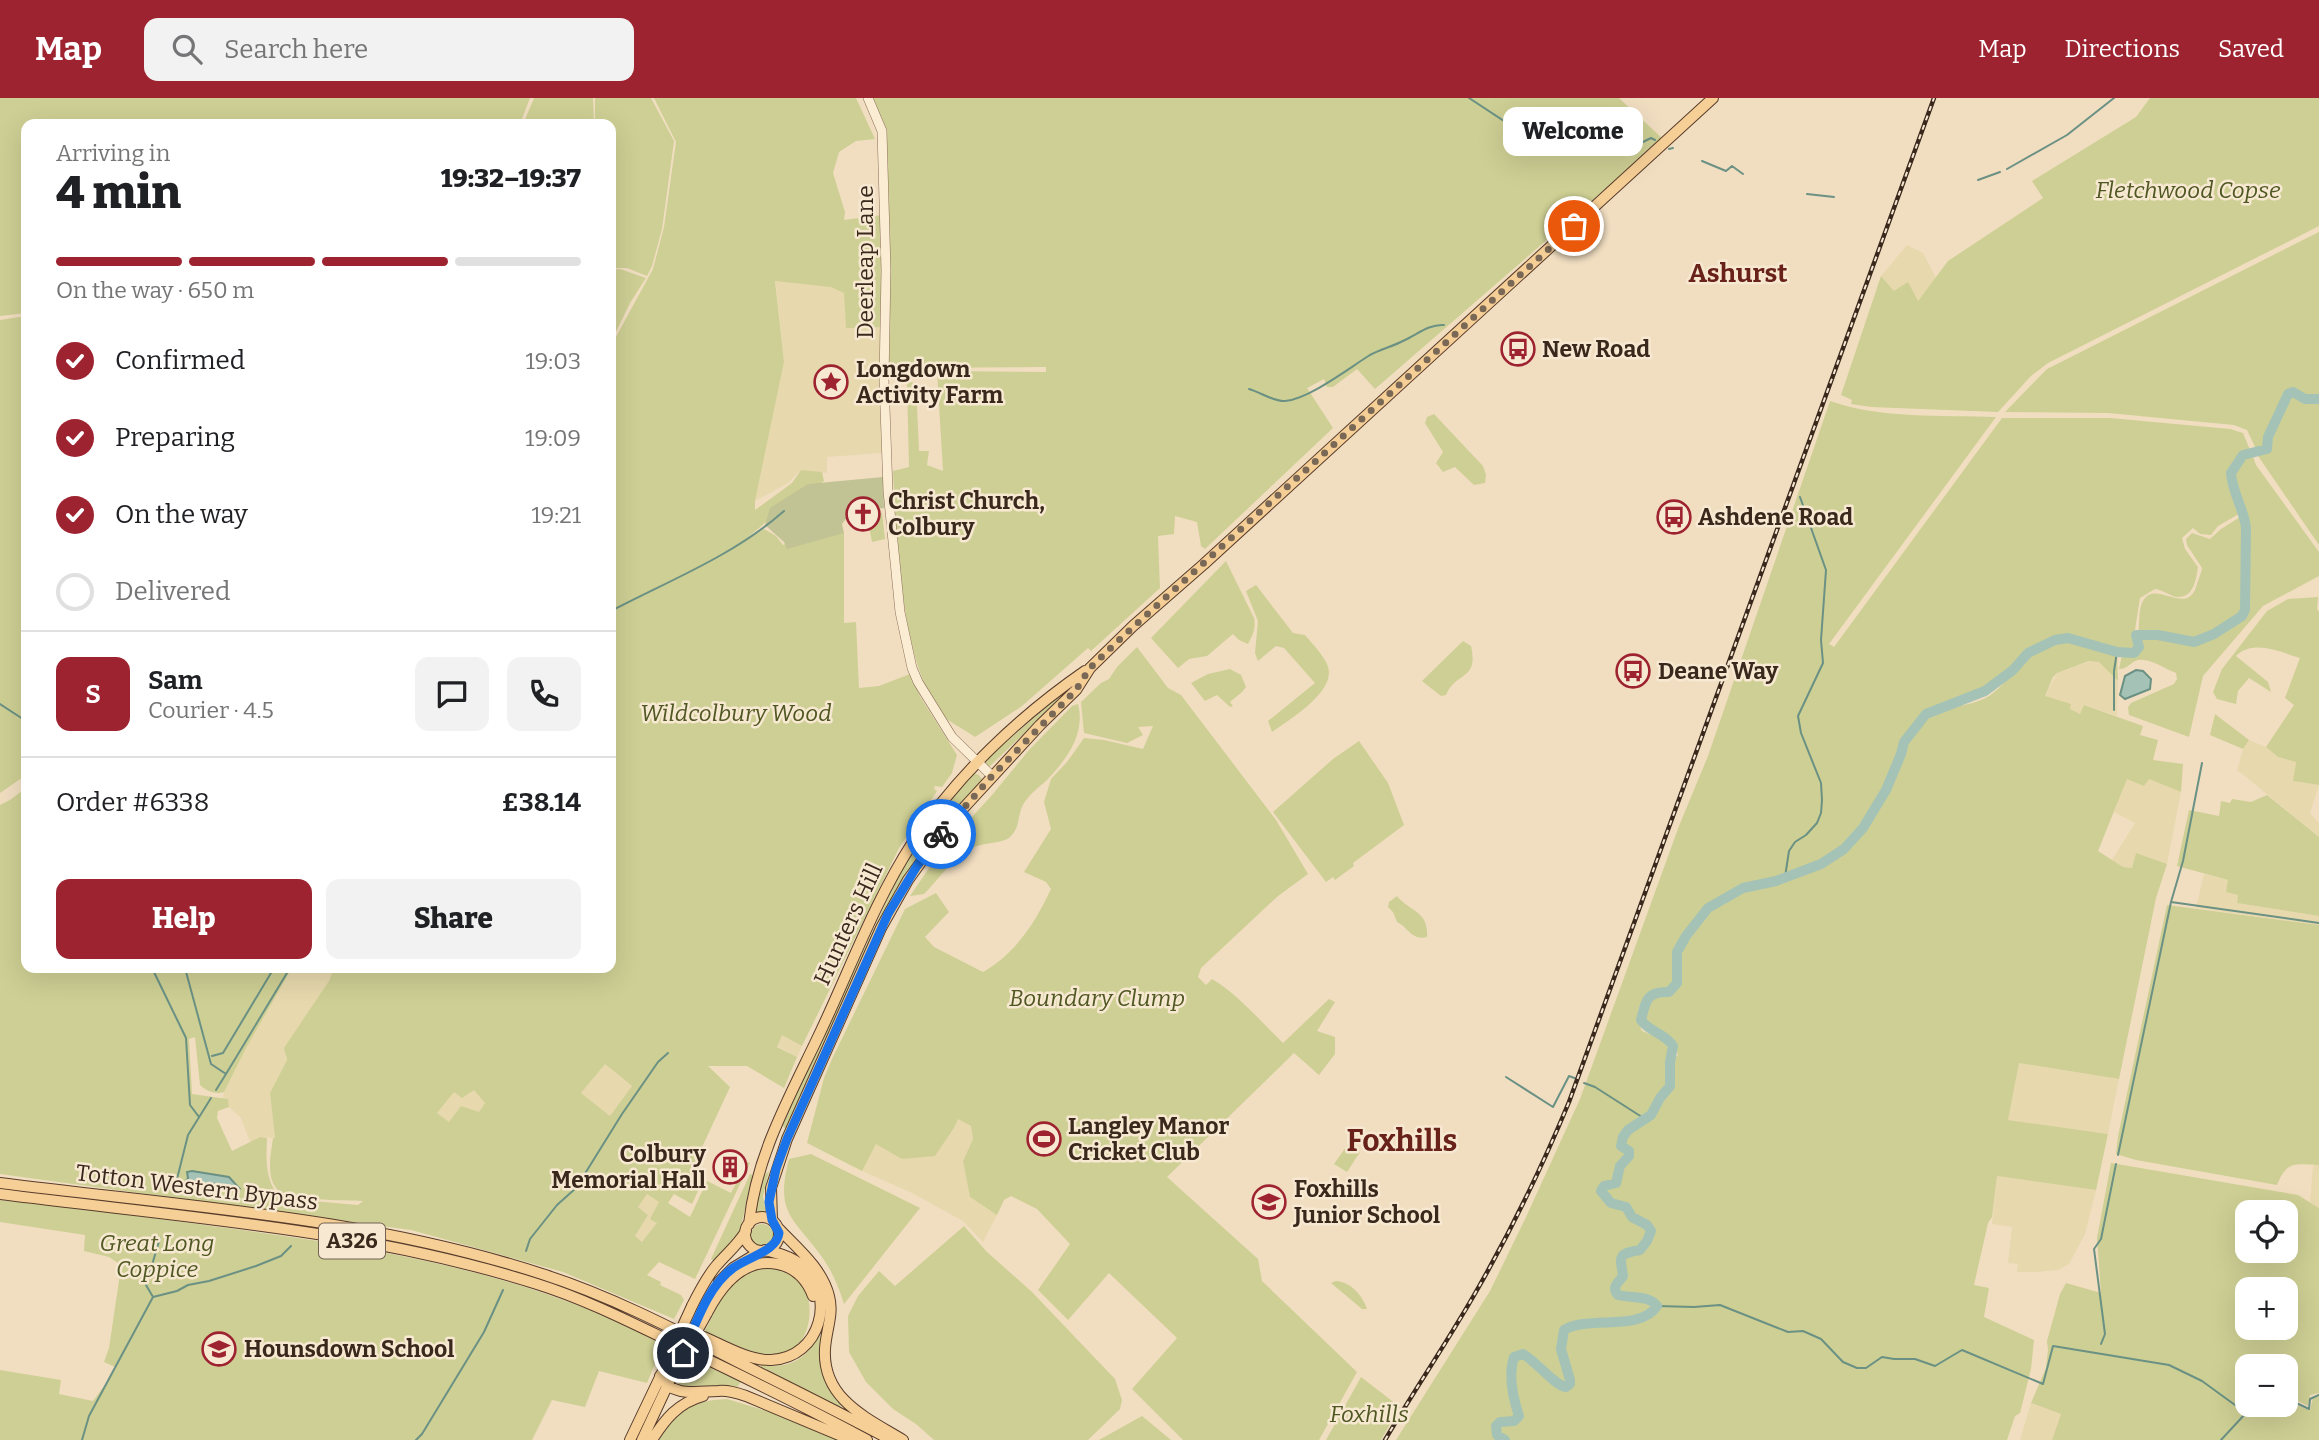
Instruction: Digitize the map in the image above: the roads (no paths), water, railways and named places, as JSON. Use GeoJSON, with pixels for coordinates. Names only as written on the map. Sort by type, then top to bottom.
{"type":"FeatureCollection","features":[{"type":"Feature","properties":{"kind":"main road","name":"Hunters Hill"},"geometry":{"type":"LineString","coordinates":[[747,1228],[758,1173],[768,1146],[888,888],[914,841],[977,762],[1060,688],[1090,668],[1713,98]]}},
{"type":"Feature","properties":{"kind":"main road","name":"Hunters Hill"},"geometry":{"type":"LineString","coordinates":[[775,1224],[769,1202],[776,1169],[895,900],[926,852],[992,776],[1076,690],[1090,668]]}},
{"type":"Feature","properties":{"kind":"main road","name":"Totton Western Bypass"},"geometry":{"type":"LineString","coordinates":[[0,1183],[303,1220],[432,1243],[542,1274],[630,1309],[891,1440]]}},
{"type":"Feature","properties":{"kind":"main road","name":"Totton Western Bypass"},"geometry":{"type":"LineString","coordinates":[[0,1194],[303,1232],[423,1254],[538,1284],[600,1308],[867,1440]]}},
{"type":"Feature","properties":{"kind":"main road"},"geometry":{"type":"LineString","coordinates":[[700,1310],[703,1285],[717,1265],[741,1241],[747,1228],[757,1218],[775,1224],[816,1269],[826,1287],[831,1315],[825,1346],[825,1365],[834,1389],[852,1408],[904,1440]]}},
{"type":"Feature","properties":{"kind":"main road"},"geometry":{"type":"LineString","coordinates":[[631,1440],[715,1287],[727,1273],[777,1242],[775,1224]]}},
{"type":"Feature","properties":{"kind":"main road"},"geometry":{"type":"LineString","coordinates":[[630,1309],[762,1360],[784,1358],[801,1348],[810,1341],[819,1324],[822,1310],[820,1295],[813,1280],[801,1265],[787,1257],[749,1244],[747,1228]]}},
{"type":"Feature","properties":{"kind":"main road"},"geometry":{"type":"LineString","coordinates":[[700,1310],[751,1265],[782,1265],[800,1275],[813,1296],[815,1318],[801,1348]]}},
{"type":"Feature","properties":{"kind":"main road"},"geometry":{"type":"LineString","coordinates":[[666,1376],[685,1392],[730,1391],[850,1440]]}},
{"type":"Feature","properties":{"kind":"main road"},"geometry":{"type":"LineString","coordinates":[[642,1440],[666,1376]]}},
{"type":"Feature","properties":{"kind":"main road"},"geometry":{"type":"LineString","coordinates":[[652,1440],[677,1408],[698,1397],[730,1391]]}},
{"type":"Feature","properties":{"kind":"street","name":"Deerleap Lane"},"geometry":{"type":"LineString","coordinates":[[868,98],[882,131],[886,270],[884,380],[888,491],[900,612],[912,668],[918,682],[953,737],[992,776]]}},
{"type":"Feature","properties":{"kind":"waterway"},"geometry":{"type":"LineString","coordinates":[[1469,98],[1542,146],[1641,143],[1651,138],[1655,140]]}},
{"type":"Feature","properties":{"kind":"waterway"},"geometry":{"type":"LineString","coordinates":[[2007,169],[2067,135],[2114,98]]}},
{"type":"Feature","properties":{"kind":"waterway"},"geometry":{"type":"LineString","coordinates":[[1669,149],[1673,148]]}},
{"type":"Feature","properties":{"kind":"waterway"},"geometry":{"type":"LineString","coordinates":[[1702,161],[1726,171],[1732,166],[1743,174]]}},
{"type":"Feature","properties":{"kind":"waterway"},"geometry":{"type":"LineString","coordinates":[[1978,180],[2000,172]]}},
{"type":"Feature","properties":{"kind":"waterway"},"geometry":{"type":"LineString","coordinates":[[1807,194],[1834,197]]}},
{"type":"Feature","properties":{"kind":"waterway"},"geometry":{"type":"LineString","coordinates":[[1249,389],[1276,400],[1295,399],[1317,389],[1374,353],[1428,328],[1444,325]]}},
{"type":"Feature","properties":{"kind":"waterway"},"geometry":{"type":"LineString","coordinates":[[1505,1440],[1497,1435],[1496,1426],[1500,1422],[1514,1421],[1519,1416],[1512,1386],[1514,1357],[1523,1354],[1556,1382],[1566,1387],[1570,1380],[1561,1349],[1564,1330],[1587,1324],[1639,1319],[1657,1306],[1654,1302],[1639,1297],[1618,1295],[1615,1290],[1623,1276],[1622,1257],[1640,1250],[1651,1231],[1647,1225],[1632,1217],[1626,1207],[1611,1203],[1601,1191],[1604,1186],[1616,1183],[1620,1166],[1629,1156],[1629,1151],[1621,1146],[1623,1137],[1628,1130],[1651,1115],[1670,1086],[1673,1046],[1641,1020],[1649,998],[1656,993],[1669,992],[1677,983],[1677,952],[1686,936],[1708,908],[1743,888],[1776,881],[1821,864],[1844,849],[1863,828],[1886,790],[1904,742],[1926,714],[1985,691],[2013,670],[2028,653],[2055,640],[2068,638],[2117,652],[2134,653],[2139,647],[2136,635],[2158,635],[2194,642],[2214,634],[2242,616],[2245,610],[2246,528],[2231,473],[2243,455],[2267,449],[2268,437],[2288,394],[2293,392],[2305,399],[2319,399]]}},
{"type":"Feature","properties":{"kind":"waterway"},"geometry":{"type":"LineString","coordinates":[[1785,877],[1789,851],[1795,842],[1817,823],[1822,800],[1821,783],[1801,733],[1798,716],[1823,663],[1821,640],[1826,570],[1800,497]]}},
{"type":"Feature","properties":{"kind":"waterway"},"geometry":{"type":"LineString","coordinates":[[616,609],[722,554],[784,511]]}},
{"type":"Feature","properties":{"kind":"waterway"},"geometry":{"type":"LineString","coordinates":[[2114,710],[2117,652]]}},
{"type":"Feature","properties":{"kind":"waterway"},"geometry":{"type":"LineString","coordinates":[[0,704],[21,718]]}},
{"type":"Feature","properties":{"kind":"waterway"},"geometry":{"type":"LineString","coordinates":[[2118,1155],[2202,763]]}},
{"type":"Feature","properties":{"kind":"waterway"},"geometry":{"type":"LineString","coordinates":[[2171,902],[2319,923]]}},
{"type":"Feature","properties":{"kind":"waterway"},"geometry":{"type":"LineString","coordinates":[[154,973],[186,1038],[190,1105],[199,1117]]}},
{"type":"Feature","properties":{"kind":"waterway"},"geometry":{"type":"LineString","coordinates":[[186,973],[211,1064],[226,1074],[216,1090]]}},
{"type":"Feature","properties":{"kind":"waterway"},"geometry":{"type":"LineString","coordinates":[[212,1056],[223,1053],[271,973]]}},
{"type":"Feature","properties":{"kind":"waterway"},"geometry":{"type":"LineString","coordinates":[[226,1074],[287,973]]}},
{"type":"Feature","properties":{"kind":"waterway"},"geometry":{"type":"LineString","coordinates":[[526,1251],[530,1239],[557,1205],[576,1188],[622,1114],[658,1062],[668,1053]]}},
{"type":"Feature","properties":{"kind":"waterway"},"geometry":{"type":"LineString","coordinates":[[1506,1077],[1553,1107],[1569,1076],[1577,1079]]}},
{"type":"Feature","properties":{"kind":"waterway"},"geometry":{"type":"LineString","coordinates":[[1584,1083],[1595,1087],[1645,1119]]}},
{"type":"Feature","properties":{"kind":"waterway"},"geometry":{"type":"LineString","coordinates":[[177,1179],[188,1135],[211,1098]]}},
{"type":"Feature","properties":{"kind":"waterway"},"geometry":{"type":"LineString","coordinates":[[2101,1344],[2105,1334],[2094,1249],[2101,1239],[2116,1164]]}},
{"type":"Feature","properties":{"kind":"waterway"},"geometry":{"type":"LineString","coordinates":[[153,1297],[146,1285],[160,1238]]}},
{"type":"Feature","properties":{"kind":"waterway"},"geometry":{"type":"LineString","coordinates":[[82,1440],[89,1416],[153,1297],[256,1266],[281,1256],[291,1246]]}},
{"type":"Feature","properties":{"kind":"waterway"},"geometry":{"type":"LineString","coordinates":[[416,1440],[484,1332],[503,1290]]}},
{"type":"Feature","properties":{"kind":"waterway"},"geometry":{"type":"LineString","coordinates":[[1657,1306],[1720,1305],[1788,1332],[1803,1331],[1821,1339],[1843,1362],[1857,1368],[1866,1368],[1882,1357],[1915,1359],[1935,1366],[1962,1350],[2043,1384],[2053,1346],[2169,1365],[2202,1381],[2235,1405]]}},
{"type":"Feature","properties":{"kind":"waterway"},"geometry":{"type":"LineString","coordinates":[[2298,1404],[2309,1409],[2310,1399],[2319,1395]]}},
{"type":"Feature","properties":{"kind":"waterway"},"geometry":{"type":"LineString","coordinates":[[2221,1440],[2242,1417]]}},
{"type":"Feature","properties":{"kind":"railway"},"geometry":{"type":"LineString","coordinates":[[1385,1440],[1490,1267],[1526,1198],[1569,1102],[1934,98]]}},
{"type":"Feature","properties":{"kind":"place","name":"Welcome"},"geometry":{"type":"Point","coordinates":[1574,226]}},
{"type":"Feature","properties":{"kind":"place","name":"New Road"},"geometry":{"type":"Point","coordinates":[1518,349]}},
{"type":"Feature","properties":{"kind":"place","name":"Longdown Activity Farm"},"geometry":{"type":"Point","coordinates":[831,382]}},
{"type":"Feature","properties":{"kind":"place","name":"Christ Church, Colbury"},"geometry":{"type":"Point","coordinates":[863,514]}},
{"type":"Feature","properties":{"kind":"place","name":"Ashdene Road"},"geometry":{"type":"Point","coordinates":[1674,517]}},
{"type":"Feature","properties":{"kind":"place","name":"Deane Way"},"geometry":{"type":"Point","coordinates":[1633,671]}},
{"type":"Feature","properties":{"kind":"place","name":"Langley Manor Cricket Club"},"geometry":{"type":"Point","coordinates":[1044,1139]}},
{"type":"Feature","properties":{"kind":"place","name":"Colbury Memorial Hall"},"geometry":{"type":"Point","coordinates":[730,1167]}},
{"type":"Feature","properties":{"kind":"place","name":"Foxhills Junior School"},"geometry":{"type":"Point","coordinates":[1269,1202]}},
{"type":"Feature","properties":{"kind":"place","name":"Hounsdown School"},"geometry":{"type":"Point","coordinates":[219,1349]}},
{"type":"Feature","properties":{"kind":"district","name":"Ashurst"},"geometry":{"type":"Point","coordinates":[1738,273]}},
{"type":"Feature","properties":{"kind":"district","name":"Foxhills"},"geometry":{"type":"Point","coordinates":[1402,1141]}},
{"type":"Feature","properties":{"kind":"park label","name":"Fletchwood Copse"},"geometry":{"type":"Point","coordinates":[2188,190]}},
{"type":"Feature","properties":{"kind":"park label","name":"Wildcolbury Wood"},"geometry":{"type":"Point","coordinates":[736,713]}},
{"type":"Feature","properties":{"kind":"park label","name":"Boundary Clump"},"geometry":{"type":"Point","coordinates":[1097,998]}},
{"type":"Feature","properties":{"kind":"park label","name":"Great Long Coppice"},"geometry":{"type":"Point","coordinates":[157,1256]}}]}
